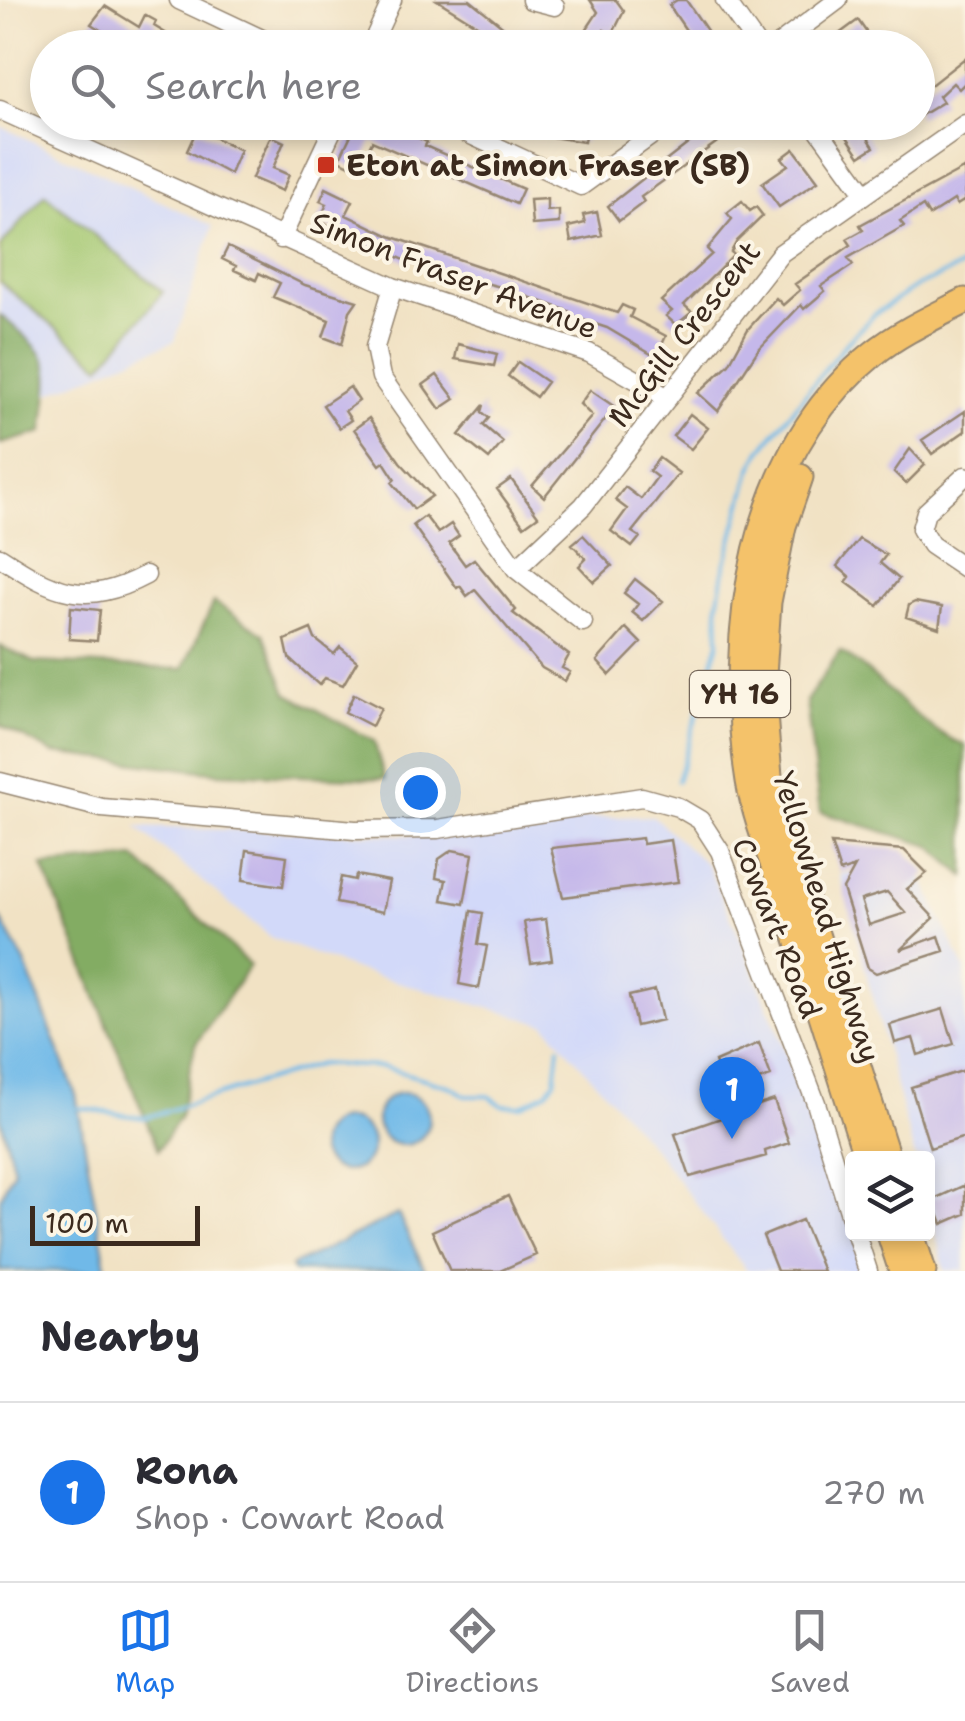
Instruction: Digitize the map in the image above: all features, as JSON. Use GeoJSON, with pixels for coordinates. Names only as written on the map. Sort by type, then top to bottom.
{"type":"FeatureCollection","features":[{"type":"Feature","properties":{"kind":"highway","name":"Yellowhead Highway"},"geometry":{"type":"LineString","coordinates":[[865,1151],[749,784],[740,690],[745,596],[766,516],[794,452],[829,400],[872,355],[965,302]]}},
{"type":"Feature","properties":{"kind":"highway","name":"Yellowhead Highway"},"geometry":{"type":"LineString","coordinates":[[885,1151],[770,789],[762,688],[768,602],[782,526],[805,464],[877,368],[965,317]]}},
{"type":"Feature","properties":{"kind":"highway"},"geometry":{"type":"LineString","coordinates":[[892,1241],[902,1271]]}},
{"type":"Feature","properties":{"kind":"highway"},"geometry":{"type":"LineString","coordinates":[[913,1241],[923,1271]]}},
{"type":"Feature","properties":{"kind":"street"},"geometry":{"type":"LineString","coordinates":[[179,0],[243,30]]}},
{"type":"Feature","properties":{"kind":"street"},"geometry":{"type":"LineString","coordinates":[[378,30],[392,0]]}},
{"type":"Feature","properties":{"kind":"street"},"geometry":{"type":"LineString","coordinates":[[531,0],[555,6]]}},
{"type":"Feature","properties":{"kind":"street"},"geometry":{"type":"LineString","coordinates":[[725,0],[746,30]]}},
{"type":"Feature","properties":{"kind":"street"},"geometry":{"type":"LineString","coordinates":[[798,30],[838,0]]}},
{"type":"Feature","properties":{"kind":"street","name":"Simon Fraser Avenue"},"geometry":{"type":"LineString","coordinates":[[0,110],[30,124]]}},
{"type":"Feature","properties":{"kind":"street","name":"McGill Crescent"},"geometry":{"type":"LineString","coordinates":[[516,568],[583,506],[781,254],[965,124]]}},
{"type":"Feature","properties":{"kind":"street","name":"Simon Fraser Avenue"},"geometry":{"type":"LineString","coordinates":[[65,140],[393,287],[590,352],[668,398]]}},
{"type":"Feature","properties":{"kind":"street"},"geometry":{"type":"LineString","coordinates":[[281,239],[328,140]]}},
{"type":"Feature","properties":{"kind":"street"},"geometry":{"type":"LineString","coordinates":[[483,140],[581,186],[645,140]]}},
{"type":"Feature","properties":{"kind":"street"},"geometry":{"type":"LineString","coordinates":[[826,140],[865,194]]}},
{"type":"Feature","properties":{"kind":"street"},"geometry":{"type":"LineString","coordinates":[[393,287],[375,348],[381,377],[516,568],[583,622]]}},
{"type":"Feature","properties":{"kind":"street"},"geometry":{"type":"LineString","coordinates":[[965,476],[926,512],[921,529],[931,544],[965,568]]}},
{"type":"Feature","properties":{"kind":"street"},"geometry":{"type":"LineString","coordinates":[[0,556],[35,580],[66,594],[99,594],[146,575]]}},
{"type":"Feature","properties":{"kind":"street","name":"Cowart Road"},"geometry":{"type":"LineString","coordinates":[[0,782],[102,808],[355,830],[438,829],[642,798],[678,807],[700,820],[720,851],[816,1103],[845,1198]]}},
{"type":"Feature","properties":{"kind":"street"},"geometry":{"type":"LineString","coordinates":[[858,1241],[868,1271]]}},
{"type":"Feature","properties":{"kind":"shaded area"},"geometry":{"type":"Polygon","coordinates":[[[0,126],[213,226],[175,341],[0,414],[0,126]]]}},
{"type":"Feature","properties":{"kind":"shaded area"},"geometry":{"type":"Polygon","coordinates":[[[653,816],[707,865],[744,946],[845,1202],[845,1241],[860,1241],[872,1271],[747,1271],[655,1150],[545,1024],[356,970],[272,938],[136,827],[472,837],[585,818],[653,816]]]}},
{"type":"Feature","properties":{"kind":"shaded area"},"geometry":{"type":"Polygon","coordinates":[[[916,864],[965,970],[965,1271],[945,1271],[935,1232],[935,1151],[913,1151],[840,874],[916,864]]]}},
{"type":"Feature","properties":{"kind":"green space"},"geometry":{"type":"Polygon","coordinates":[[[45,194],[163,292],[101,366],[0,282],[0,247],[45,194]]]}},
{"type":"Feature","properties":{"kind":"green space"},"geometry":{"type":"Polygon","coordinates":[[[0,315],[41,354],[48,390],[43,432],[0,444],[0,315]]]}},
{"type":"Feature","properties":{"kind":"green space"},"geometry":{"type":"Polygon","coordinates":[[[214,602],[264,634],[287,693],[374,741],[385,779],[220,773],[53,753],[0,725],[0,646],[34,662],[183,669],[214,602]]]}},
{"type":"Feature","properties":{"kind":"green space"},"geometry":{"type":"Polygon","coordinates":[[[840,651],[931,727],[965,745],[965,877],[931,846],[820,812],[806,701],[840,651]]]}},
{"type":"Feature","properties":{"kind":"green space"},"geometry":{"type":"Polygon","coordinates":[[[135,858],[250,965],[195,1045],[180,1116],[158,1150],[43,866],[135,858]]]}},
{"type":"Feature","properties":{"kind":"water"},"geometry":{"type":"Polygon","coordinates":[[[0,917],[25,963],[76,1095],[107,1271],[0,1271],[0,1198],[14,1169],[0,1116],[0,917]]]}},
{"type":"Feature","properties":{"kind":"water"},"geometry":{"type":"Polygon","coordinates":[[[403,1093],[421,1101],[429,1119],[421,1137],[403,1145],[385,1137],[377,1119],[385,1101],[403,1093]]]}},
{"type":"Feature","properties":{"kind":"water"},"geometry":{"type":"Polygon","coordinates":[[[346,1119],[364,1127],[372,1145],[364,1163],[346,1171],[328,1163],[320,1145],[328,1127],[346,1119]]]}},
{"type":"Feature","properties":{"kind":"water"},"geometry":{"type":"Polygon","coordinates":[[[398,1214],[425,1271],[293,1271],[291,1266],[398,1214]]]}},
{"type":"Feature","properties":{"kind":"building"},"geometry":{"type":"Polygon","coordinates":[[[437,0],[470,0],[508,30],[485,30],[437,0]]]}},
{"type":"Feature","properties":{"kind":"building"},"geometry":{"type":"Polygon","coordinates":[[[590,0],[616,0],[624,11],[614,30],[586,30],[598,12],[590,0]]]}},
{"type":"Feature","properties":{"kind":"building"},"geometry":{"type":"Polygon","coordinates":[[[686,0],[707,30],[686,30],[669,5],[686,0]]]}},
{"type":"Feature","properties":{"kind":"building"},"geometry":{"type":"Polygon","coordinates":[[[105,6],[139,27],[145,15],[156,21],[154,26],[161,30],[100,30],[91,24],[105,6]]]}},
{"type":"Feature","properties":{"kind":"building"},"geometry":{"type":"Polygon","coordinates":[[[858,20],[865,30],[844,30],[858,20]]]}},
{"type":"Feature","properties":{"kind":"building"},"geometry":{"type":"Polygon","coordinates":[[[965,58],[965,83],[959,89],[953,83],[939,96],[943,102],[935,107],[935,82],[965,58]]]}},
{"type":"Feature","properties":{"kind":"building"},"geometry":{"type":"Polygon","coordinates":[[[192,140],[220,140],[240,150],[230,174],[187,151],[192,140]]]}},
{"type":"Feature","properties":{"kind":"building"},"geometry":{"type":"Polygon","coordinates":[[[269,140],[284,142],[273,168],[289,175],[282,191],[252,178],[269,140]]]}},
{"type":"Feature","properties":{"kind":"building"},"geometry":{"type":"Polygon","coordinates":[[[348,140],[423,140],[427,142],[425,146],[523,189],[516,204],[372,141],[358,169],[339,160],[348,140]]]}},
{"type":"Feature","properties":{"kind":"building"},"geometry":{"type":"Polygon","coordinates":[[[693,140],[720,140],[641,197],[644,202],[619,221],[608,206],[693,140]]]}},
{"type":"Feature","properties":{"kind":"building"},"geometry":{"type":"Polygon","coordinates":[[[849,140],[870,140],[874,147],[860,156],[849,140]]]}},
{"type":"Feature","properties":{"kind":"building"},"geometry":{"type":"Polygon","coordinates":[[[794,149],[818,181],[779,207],[762,183],[788,165],[782,158],[794,149]]]}},
{"type":"Feature","properties":{"kind":"building"},"geometry":{"type":"Polygon","coordinates":[[[965,168],[965,200],[957,205],[954,200],[929,216],[923,206],[900,221],[904,226],[848,258],[853,265],[821,286],[825,291],[804,309],[801,305],[758,350],[718,411],[698,393],[729,364],[748,329],[776,298],[783,305],[800,290],[795,284],[851,245],[847,239],[863,230],[860,225],[965,168]]]}},
{"type":"Feature","properties":{"kind":"building"},"geometry":{"type":"Polygon","coordinates":[[[326,188],[353,201],[346,215],[390,236],[617,313],[622,305],[633,310],[630,317],[666,336],[656,357],[607,328],[568,315],[569,311],[497,286],[425,268],[427,264],[411,258],[409,262],[319,221],[327,204],[320,201],[326,188]]]}},
{"type":"Feature","properties":{"kind":"building"},"geometry":{"type":"Polygon","coordinates":[[[547,199],[547,211],[559,210],[559,223],[532,225],[530,200],[547,199]]]}},
{"type":"Feature","properties":{"kind":"building"},"geometry":{"type":"Polygon","coordinates":[[[742,201],[750,211],[756,207],[763,216],[737,241],[731,252],[734,255],[684,305],[692,312],[676,325],[666,316],[672,311],[661,301],[712,254],[707,249],[732,219],[727,213],[742,201]]]}},
{"type":"Feature","properties":{"kind":"building"},"geometry":{"type":"Polygon","coordinates":[[[597,212],[602,235],[571,242],[568,227],[585,223],[583,215],[597,212]]]}},
{"type":"Feature","properties":{"kind":"building"},"geometry":{"type":"Polygon","coordinates":[[[228,247],[305,285],[357,301],[350,311],[342,344],[323,337],[329,320],[273,297],[280,283],[259,273],[256,280],[234,270],[236,266],[222,259],[228,247]]]}},
{"type":"Feature","properties":{"kind":"building"},"geometry":{"type":"Polygon","coordinates":[[[458,344],[497,354],[494,366],[455,359],[458,344]]]}},
{"type":"Feature","properties":{"kind":"building"},"geometry":{"type":"Polygon","coordinates":[[[518,362],[547,382],[536,397],[508,376],[518,362]]]}},
{"type":"Feature","properties":{"kind":"building"},"geometry":{"type":"Polygon","coordinates":[[[437,375],[455,399],[440,409],[423,385],[437,375]]]}},
{"type":"Feature","properties":{"kind":"building"},"geometry":{"type":"Polygon","coordinates":[[[350,387],[359,401],[345,411],[351,420],[339,428],[323,405],[350,387]]]}},
{"type":"Feature","properties":{"kind":"building"},"geometry":{"type":"Polygon","coordinates":[[[590,390],[615,407],[544,497],[532,486],[592,416],[580,404],[590,390]]]}},
{"type":"Feature","properties":{"kind":"building"},"geometry":{"type":"Polygon","coordinates":[[[484,405],[482,412],[489,418],[483,425],[503,442],[489,459],[459,435],[484,405]]]}},
{"type":"Feature","properties":{"kind":"building"},"geometry":{"type":"Polygon","coordinates":[[[965,411],[965,431],[932,454],[922,440],[965,411]]]}},
{"type":"Feature","properties":{"kind":"building"},"geometry":{"type":"Polygon","coordinates":[[[690,414],[708,428],[691,449],[673,436],[690,414]]]}},
{"type":"Feature","properties":{"kind":"building"},"geometry":{"type":"Polygon","coordinates":[[[369,418],[400,462],[432,496],[414,509],[392,482],[395,479],[384,462],[380,465],[354,429],[369,418]]]}},
{"type":"Feature","properties":{"kind":"building"},"geometry":{"type":"Polygon","coordinates":[[[910,449],[925,465],[906,484],[894,472],[910,449]]]}},
{"type":"Feature","properties":{"kind":"building"},"geometry":{"type":"Polygon","coordinates":[[[659,458],[679,473],[632,532],[640,537],[632,547],[611,531],[627,509],[615,500],[625,487],[641,499],[657,477],[649,471],[659,458]]]}},
{"type":"Feature","properties":{"kind":"building"},"geometry":{"type":"Polygon","coordinates":[[[511,479],[538,516],[524,526],[497,489],[511,479]]]}},
{"type":"Feature","properties":{"kind":"building"},"geometry":{"type":"Polygon","coordinates":[[[425,516],[438,533],[451,524],[459,536],[449,543],[465,565],[474,559],[516,610],[513,613],[569,655],[562,668],[570,672],[565,681],[542,668],[475,590],[467,596],[460,586],[457,588],[413,525],[425,516]]]}},
{"type":"Feature","properties":{"kind":"building"},"geometry":{"type":"Polygon","coordinates":[[[583,535],[612,566],[594,582],[579,566],[586,559],[572,544],[583,535]]]}},
{"type":"Feature","properties":{"kind":"building"},"geometry":{"type":"Polygon","coordinates":[[[859,539],[886,555],[880,563],[899,579],[878,606],[846,582],[850,577],[837,566],[859,539]]]}},
{"type":"Feature","properties":{"kind":"building"},"geometry":{"type":"Polygon","coordinates":[[[635,579],[663,601],[643,621],[632,612],[638,604],[624,593],[635,579]]]}},
{"type":"Feature","properties":{"kind":"building"},"geometry":{"type":"Polygon","coordinates":[[[915,602],[942,607],[939,628],[906,617],[909,605],[915,602]]]}},
{"type":"Feature","properties":{"kind":"building"},"geometry":{"type":"Polygon","coordinates":[[[71,607],[100,610],[97,641],[69,639],[71,607]]]}},
{"type":"Feature","properties":{"kind":"building"},"geometry":{"type":"Polygon","coordinates":[[[626,628],[641,643],[610,675],[597,661],[626,628]]]}},
{"type":"Feature","properties":{"kind":"building"},"geometry":{"type":"Polygon","coordinates":[[[311,629],[315,639],[334,654],[340,647],[357,661],[343,685],[325,678],[319,685],[289,658],[285,640],[311,629]]]}},
{"type":"Feature","properties":{"kind":"building"},"geometry":{"type":"Polygon","coordinates":[[[354,694],[381,708],[372,726],[345,712],[354,694]]]}},
{"type":"Feature","properties":{"kind":"building"},"geometry":{"type":"Polygon","coordinates":[[[642,838],[643,844],[671,840],[678,882],[563,897],[551,848],[642,838]]]}},
{"type":"Feature","properties":{"kind":"building"},"geometry":{"type":"Polygon","coordinates":[[[831,844],[904,850],[927,873],[907,889],[934,918],[900,950],[939,936],[944,951],[876,973],[868,968],[843,889],[855,867],[840,872],[831,844]],[[887,892],[861,900],[869,925],[906,913],[887,892]]]}},
{"type":"Feature","properties":{"kind":"building"},"geometry":{"type":"Polygon","coordinates":[[[247,850],[287,856],[283,886],[243,880],[247,850]]]}},
{"type":"Feature","properties":{"kind":"building"},"geometry":{"type":"Polygon","coordinates":[[[452,850],[473,854],[464,904],[442,900],[446,880],[436,878],[439,859],[452,850]]]}},
{"type":"Feature","properties":{"kind":"building"},"geometry":{"type":"Polygon","coordinates":[[[356,875],[389,881],[383,912],[336,903],[341,877],[355,880],[356,875]]]}},
{"type":"Feature","properties":{"kind":"building"},"geometry":{"type":"Polygon","coordinates":[[[471,911],[483,913],[478,944],[487,946],[479,988],[459,984],[471,911]]]}},
{"type":"Feature","properties":{"kind":"building"},"geometry":{"type":"Polygon","coordinates":[[[546,919],[552,960],[531,963],[524,922],[546,919]]]}},
{"type":"Feature","properties":{"kind":"building"},"geometry":{"type":"Polygon","coordinates":[[[655,990],[662,1020],[636,1026],[629,996],[655,990]]]}},
{"type":"Feature","properties":{"kind":"building"},"geometry":{"type":"Polygon","coordinates":[[[943,1009],[954,1044],[918,1055],[913,1038],[895,1043],[890,1025],[943,1009]]]}},
{"type":"Feature","properties":{"kind":"building"},"geometry":{"type":"Polygon","coordinates":[[[759,1043],[771,1076],[725,1091],[715,1062],[759,1043]]]}},
{"type":"Feature","properties":{"kind":"building"},"geometry":{"type":"Polygon","coordinates":[[[965,1070],[965,1137],[930,1148],[911,1087],[965,1070]]]}},
{"type":"Feature","properties":{"kind":"building"},"geometry":{"type":"Polygon","coordinates":[[[774,1100],[789,1143],[765,1151],[766,1156],[690,1177],[675,1134],[730,1115],[728,1109],[751,1101],[753,1107],[774,1100]]]}},
{"type":"Feature","properties":{"kind":"building"},"geometry":{"type":"Polygon","coordinates":[[[965,1185],[965,1214],[942,1224],[935,1199],[965,1185]]]}},
{"type":"Feature","properties":{"kind":"building"},"geometry":{"type":"Polygon","coordinates":[[[508,1196],[536,1255],[500,1271],[450,1271],[432,1231],[508,1196]]]}},
{"type":"Feature","properties":{"kind":"building"},"geometry":{"type":"Polygon","coordinates":[[[802,1220],[823,1271],[777,1271],[763,1236],[802,1220]]]}},
{"type":"Feature","properties":{"kind":"waterway"},"geometry":{"type":"LineString","coordinates":[[677,781],[719,642],[718,604],[725,566],[751,470],[762,449],[845,344],[875,314],[917,286],[965,265]]}},
{"type":"Feature","properties":{"kind":"waterway"},"geometry":{"type":"LineString","coordinates":[[79,1108],[144,1118],[320,1064],[383,1067],[452,1087],[466,1096],[489,1096],[502,1105],[521,1106],[547,1092],[555,1081],[559,1047]]}},
{"type":"Feature","properties":{"kind":"place","name":"Eton at Simon Fraser (SB)"},"geometry":{"type":"Point","coordinates":[326,165]}},
{"type":"Feature","properties":{"kind":"place","name":"Rona"},"geometry":{"type":"Point","coordinates":[732,1139]}}]}
